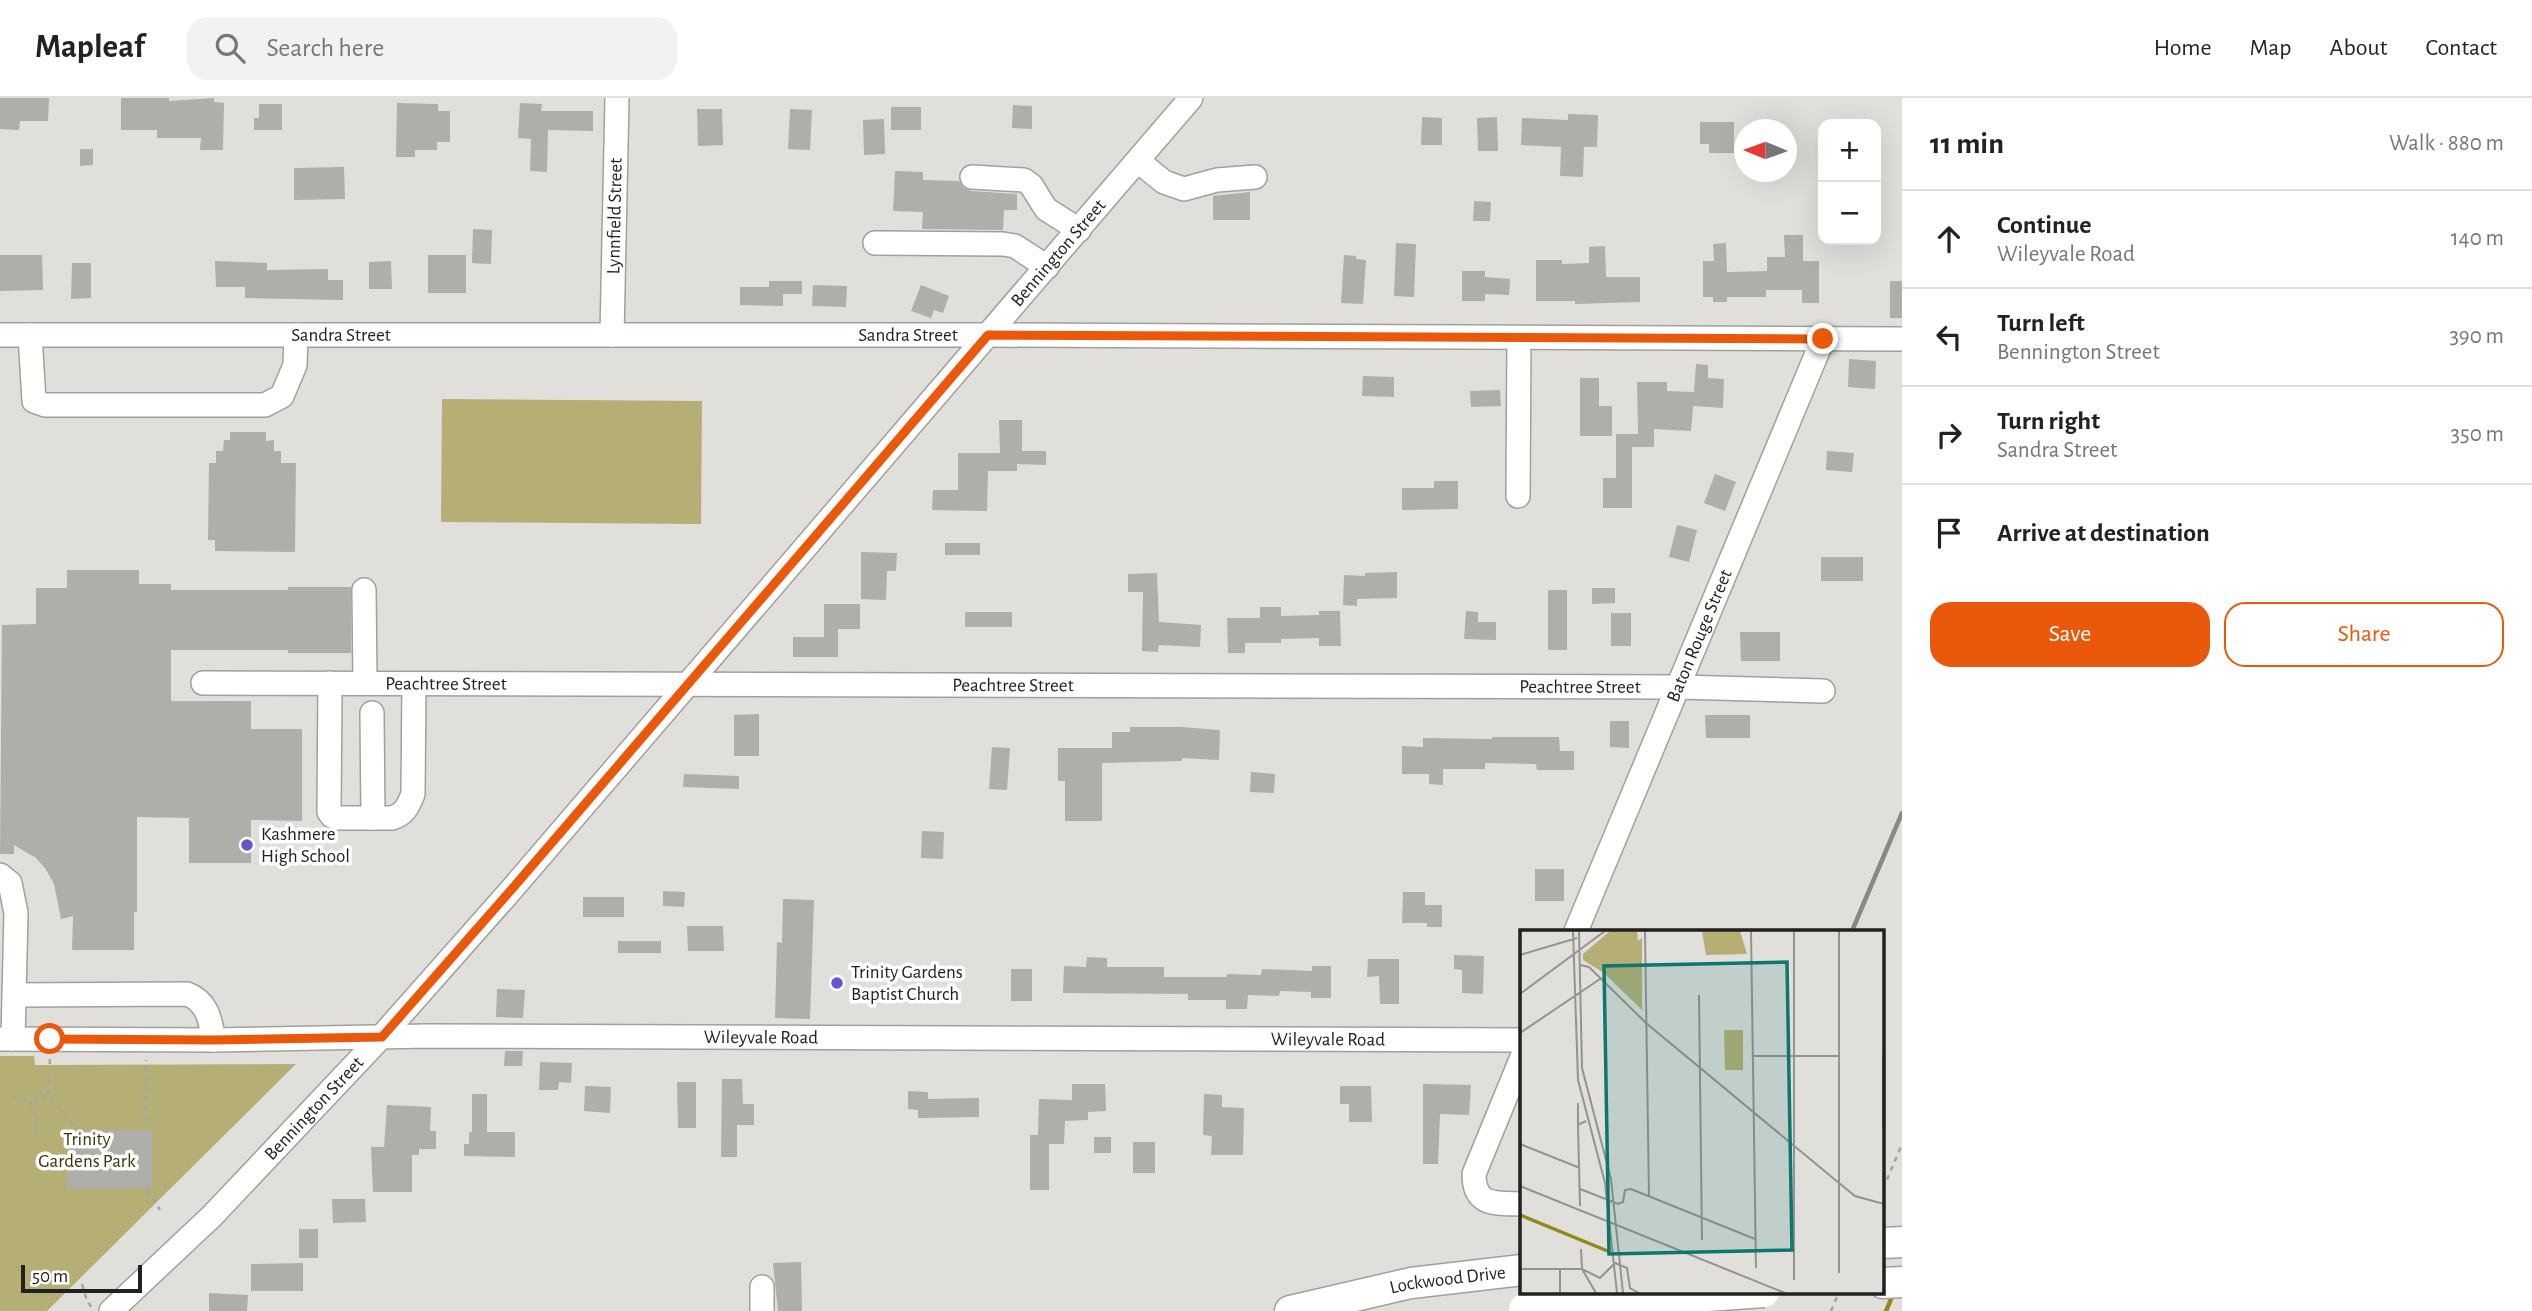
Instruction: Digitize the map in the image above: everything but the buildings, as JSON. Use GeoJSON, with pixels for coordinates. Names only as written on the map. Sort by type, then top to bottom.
{"type":"FeatureCollection","features":[{"type":"Feature","properties":{"kind":"main road"},"geometry":{"type":"LineString","coordinates":[[1884,1243],[1902,1242]]}},
{"type":"Feature","properties":{"kind":"main road","name":"Lockwood Drive"},"geometry":{"type":"LineString","coordinates":[[1290,1311],[1411,1283],[1520,1270]]}},
{"type":"Feature","properties":{"kind":"main road"},"geometry":{"type":"LineString","coordinates":[[1884,1283],[1902,1282]]}},
{"type":"Feature","properties":{"kind":"main road"},"geometry":{"type":"LineString","coordinates":[[1528,1310],[1738,1294]]}},
{"type":"Feature","properties":{"kind":"street","name":"Lynnfield Street"},"geometry":{"type":"LineString","coordinates":[[612,335],[617,98]]}},
{"type":"Feature","properties":{"kind":"street","name":"Bennington Street"},"geometry":{"type":"LineString","coordinates":[[102,1310],[212,1216],[382,1037],[1191,98]]}},
{"type":"Feature","properties":{"kind":"street"},"geometry":{"type":"LineString","coordinates":[[1138,161],[1164,182],[1184,189],[1217,180],[1255,177]]}},
{"type":"Feature","properties":{"kind":"street"},"geometry":{"type":"LineString","coordinates":[[972,177],[1024,180],[1031,185],[1046,209],[1079,230]]}},
{"type":"Feature","properties":{"kind":"street"},"geometry":{"type":"LineString","coordinates":[[875,243],[1015,246],[1047,267]]}},
{"type":"Feature","properties":{"kind":"street","name":"Sandra Street"},"geometry":{"type":"LineString","coordinates":[[0,335],[1902,339]]}},
{"type":"Feature","properties":{"kind":"street"},"geometry":{"type":"LineString","coordinates":[[30,335],[34,401],[45,405],[265,405],[282,396],[295,365],[296,335]]}},
{"type":"Feature","properties":{"kind":"street"},"geometry":{"type":"LineString","coordinates":[[1518,496],[1519,338]]}},
{"type":"Feature","properties":{"kind":"street","name":"Baton Rouge Street"},"geometry":{"type":"LineString","coordinates":[[1576,930],[1823,339]]}},
{"type":"Feature","properties":{"kind":"street"},"geometry":{"type":"LineString","coordinates":[[364,590],[365,683]]}},
{"type":"Feature","properties":{"kind":"street","name":"Peachtree Street"},"geometry":{"type":"LineString","coordinates":[[203,683],[1679,687],[1823,691]]}},
{"type":"Feature","properties":{"kind":"street"},"geometry":{"type":"LineString","coordinates":[[330,683],[329,812],[332,817],[337,818],[392,818],[400,815],[407,807],[413,794],[414,684]]}},
{"type":"Feature","properties":{"kind":"street"},"geometry":{"type":"LineString","coordinates":[[372,713],[373,818]]}},
{"type":"Feature","properties":{"kind":"street"},"geometry":{"type":"LineString","coordinates":[[0,875],[10,883],[16,913],[14,995],[7,1039]]}},
{"type":"Feature","properties":{"kind":"street"},"geometry":{"type":"LineString","coordinates":[[14,995],[187,994],[204,1005],[214,1040]]}},
{"type":"Feature","properties":{"kind":"street","name":"Wileyvale Road"},"geometry":{"type":"LineString","coordinates":[[7,1039],[214,1040],[382,1037],[1520,1040]]}},
{"type":"Feature","properties":{"kind":"street"},"geometry":{"type":"LineString","coordinates":[[1520,1062],[1474,1174],[1474,1186],[1481,1198],[1492,1203],[1520,1204]]}},
{"type":"Feature","properties":{"kind":"street"},"geometry":{"type":"LineString","coordinates":[[762,1287],[762,1311]]}},
{"type":"Feature","properties":{"kind":"street"},"geometry":{"type":"LineString","coordinates":[[1528,1310],[1551,1294]]}},
{"type":"Feature","properties":{"kind":"path"},"geometry":{"type":"LineString","coordinates":[[50,1061],[48,1095],[71,1122],[74,1130]]}},
{"type":"Feature","properties":{"kind":"path"},"geometry":{"type":"LineString","coordinates":[[146,1061],[146,1121]]}},
{"type":"Feature","properties":{"kind":"path"},"geometry":{"type":"LineString","coordinates":[[13,1098],[30,1101],[48,1095]]}},
{"type":"Feature","properties":{"kind":"path"},"geometry":{"type":"LineString","coordinates":[[30,1101],[36,1116],[37,1136]]}},
{"type":"Feature","properties":{"kind":"path"},"geometry":{"type":"LineString","coordinates":[[1884,1187],[1902,1144]]}},
{"type":"Feature","properties":{"kind":"path"},"geometry":{"type":"LineString","coordinates":[[147,1190],[160,1210]]}},
{"type":"Feature","properties":{"kind":"path"},"geometry":{"type":"LineString","coordinates":[[82,1284],[87,1301],[102,1310]]}},
{"type":"Feature","properties":{"kind":"path"},"geometry":{"type":"LineString","coordinates":[[1831,1311],[1838,1294]]}},
{"type":"Feature","properties":{"kind":"green space"},"geometry":{"type":"Polygon","coordinates":[[[442,399],[702,401],[701,524],[441,522],[442,399]]]}},
{"type":"Feature","properties":{"kind":"green space","name":"Trinity Gardens Park"},"geometry":{"type":"Polygon","coordinates":[[[0,1056],[34,1056],[35,1065],[296,1064],[47,1311],[0,1311],[0,1056]]]}},
{"type":"Feature","properties":{"kind":"waterway"},"geometry":{"type":"LineString","coordinates":[[1886,1311],[1894,1292]]}},
{"type":"Feature","properties":{"kind":"railway"},"geometry":{"type":"LineString","coordinates":[[1852,930],[1902,813]]}},
{"type":"Feature","properties":{"kind":"railway"},"geometry":{"type":"LineString","coordinates":[[1691,1311],[1698,1294]]}},
{"type":"Feature","properties":{"kind":"railway"},"geometry":{"type":"LineString","coordinates":[[1702,1311],[1710,1294]]}},
{"type":"Feature","properties":{"kind":"place","name":"Kashmere High School"},"geometry":{"type":"Point","coordinates":[247,845]}},
{"type":"Feature","properties":{"kind":"place","name":"Trinity Gardens Baptist Church"},"geometry":{"type":"Point","coordinates":[837,983]}},
{"type":"Feature","properties":{"kind":"route"},"geometry":{"type":"LineString","coordinates":[[50,1039],[382,1037],[988,335],[1823,339]]}}]}
